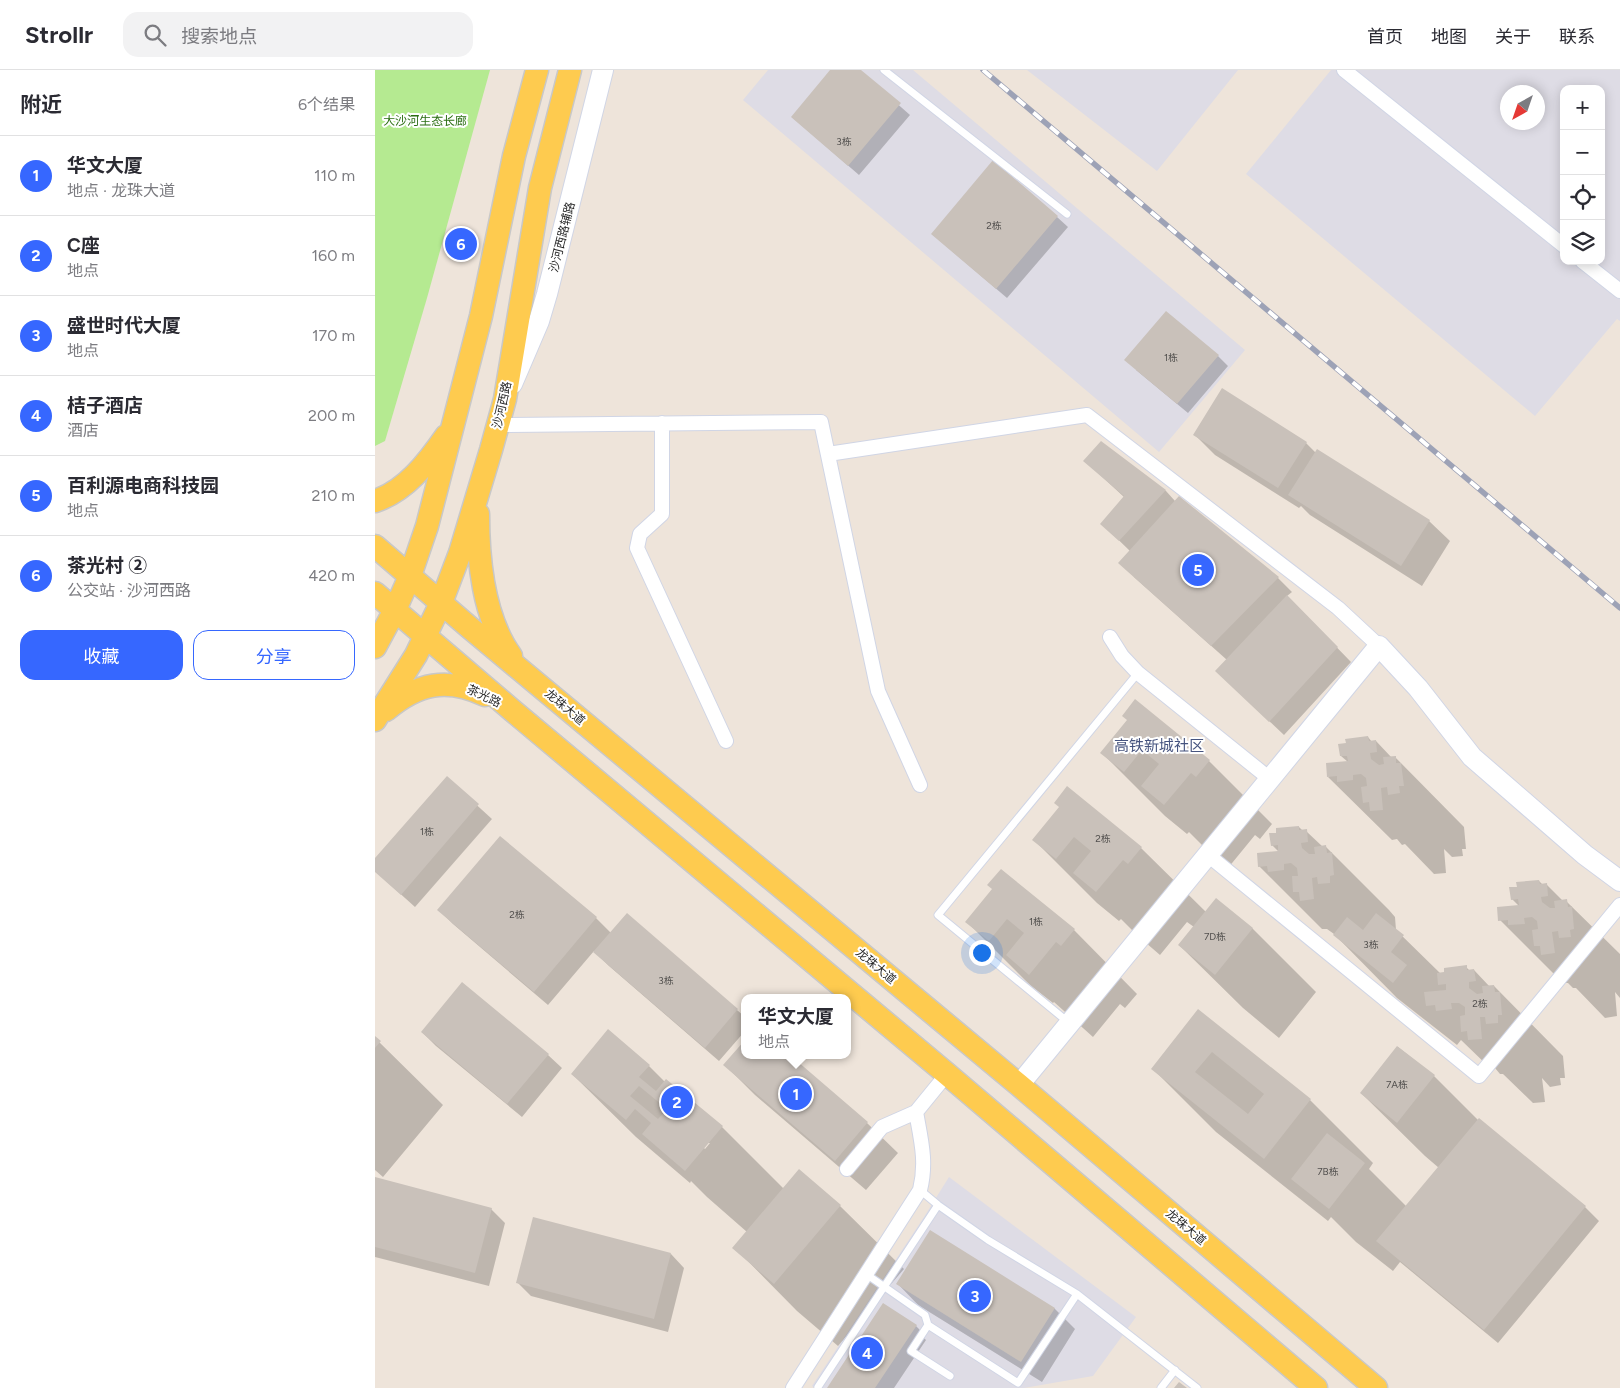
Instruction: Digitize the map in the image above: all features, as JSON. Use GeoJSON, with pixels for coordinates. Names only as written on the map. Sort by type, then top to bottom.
{"type":"FeatureCollection","features":[{"type":"Feature","properties":{"kind":"main road"},"geometry":{"type":"LineString","coordinates":[[375,647],[395,610],[410,576],[427,526],[481,316],[514,156],[537,70]]}},
{"type":"Feature","properties":{"kind":"main road","name":"沙河西路"},"geometry":{"type":"LineString","coordinates":[[375,721],[413,660],[441,603],[460,553],[480,488],[505,399],[540,188],[569,70]]}},
{"type":"Feature","properties":{"kind":"main road"},"geometry":{"type":"LineString","coordinates":[[375,501],[394,492],[419,470],[438,448],[455,420]]}},
{"type":"Feature","properties":{"kind":"main road"},"geometry":{"type":"LineString","coordinates":[[480,488],[478,526],[484,584],[495,626],[506,649],[520,670]]}},
{"type":"Feature","properties":{"kind":"main road","name":"龙珠大道"},"geometry":{"type":"LineString","coordinates":[[375,546],[520,670],[1019,1085],[1377,1388]]}},
{"type":"Feature","properties":{"kind":"main road"},"geometry":{"type":"LineString","coordinates":[[375,593],[947,1074],[1316,1388]]}},
{"type":"Feature","properties":{"kind":"main road","name":"茶光路"},"geometry":{"type":"LineString","coordinates":[[375,721],[394,703],[409,693],[440,684],[472,689],[513,711]]}},
{"type":"Feature","properties":{"kind":"street","name":"沙河西路辅路"},"geometry":{"type":"LineString","coordinates":[[505,399],[532,337],[547,294],[603,70]]}},
{"type":"Feature","properties":{"kind":"street"},"geometry":{"type":"LineString","coordinates":[[1344,70],[1560,243]]}},
{"type":"Feature","properties":{"kind":"street"},"geometry":{"type":"LineString","coordinates":[[1588,265],[1620,291]]}},
{"type":"Feature","properties":{"kind":"street"},"geometry":{"type":"LineString","coordinates":[[828,454],[1087,415],[1338,608],[1379,646],[1418,688],[1472,757],[1578,848],[1620,881]]}},
{"type":"Feature","properties":{"kind":"street"},"geometry":{"type":"LineString","coordinates":[[498,425],[821,422],[879,691],[920,786]]}},
{"type":"Feature","properties":{"kind":"street"},"geometry":{"type":"LineString","coordinates":[[662,423],[662,514],[640,534],[637,548],[726,741]]}},
{"type":"Feature","properties":{"kind":"street"},"geometry":{"type":"LineString","coordinates":[[1110,637],[1122,656],[1138,673],[1270,779]]}},
{"type":"Feature","properties":{"kind":"street"},"geometry":{"type":"LineString","coordinates":[[1019,1085],[1379,646]]}},
{"type":"Feature","properties":{"kind":"street"},"geometry":{"type":"LineString","coordinates":[[1208,855],[1479,1076],[1620,905]]}},
{"type":"Feature","properties":{"kind":"street"},"geometry":{"type":"LineString","coordinates":[[847,1169],[882,1127],[916,1112],[947,1074]]}},
{"type":"Feature","properties":{"kind":"street"},"geometry":{"type":"LineString","coordinates":[[793,1388],[920,1190],[924,1175],[924,1160],[916,1112]]}},
{"type":"Feature","properties":{"kind":"lane"},"geometry":{"type":"LineString","coordinates":[[883,70],[1067,214]]}},
{"type":"Feature","properties":{"kind":"lane"},"geometry":{"type":"LineString","coordinates":[[1069,1024],[938,915],[1138,673]]}},
{"type":"Feature","properties":{"kind":"lane"},"geometry":{"type":"LineString","coordinates":[[920,1190],[988,1240],[1077,1294],[1197,1388]]}},
{"type":"Feature","properties":{"kind":"lane"},"geometry":{"type":"LineString","coordinates":[[818,1387],[938,1205]]}},
{"type":"Feature","properties":{"kind":"lane"},"geometry":{"type":"LineString","coordinates":[[866,1274],[925,1315],[927,1325],[911,1351],[950,1376]]}},
{"type":"Feature","properties":{"kind":"lane"},"geometry":{"type":"LineString","coordinates":[[927,1325],[1018,1383],[1077,1294]]}},
{"type":"Feature","properties":{"kind":"lane"},"geometry":{"type":"LineString","coordinates":[[1161,1388],[1175,1370]]}},
{"type":"Feature","properties":{"kind":"shaded area"},"geometry":{"type":"Polygon","coordinates":[[[768,70],[913,70],[1245,350],[1159,452],[743,100],[768,70]]]}},
{"type":"Feature","properties":{"kind":"shaded area"},"geometry":{"type":"Polygon","coordinates":[[[1027,70],[1238,70],[1157,171],[1027,70]]]}},
{"type":"Feature","properties":{"kind":"shaded area"},"geometry":{"type":"Polygon","coordinates":[[[1331,70],[1620,70],[1620,321],[1617,319],[1535,416],[1246,174],[1331,70]]]}},
{"type":"Feature","properties":{"kind":"shaded area"},"geometry":{"type":"Polygon","coordinates":[[[949,1177],[1136,1317],[1093,1376],[1024,1388],[815,1388],[812,1386],[949,1177]]]}},
{"type":"Feature","properties":{"kind":"green space","name":"大沙河生态长廊"},"geometry":{"type":"Polygon","coordinates":[[[375,70],[490,70],[385,441],[375,446],[375,70]]]}},
{"type":"Feature","properties":{"kind":"building"},"geometry":{"type":"Polygon","coordinates":[[[830,70],[861,70],[901,103],[848,166],[791,117],[830,70]]]}},
{"type":"Feature","properties":{"kind":"building"},"geometry":{"type":"Polygon","coordinates":[[[993,160],[1058,216],[996,289],[931,234],[993,160]]]}},
{"type":"Feature","properties":{"kind":"building"},"geometry":{"type":"Polygon","coordinates":[[[1166,311],[1219,355],[1177,404],[1124,360],[1166,311]]]}},
{"type":"Feature","properties":{"kind":"building"},"geometry":{"type":"Polygon","coordinates":[[[1222,388],[1307,442],[1278,488],[1193,435],[1222,388]]]}},
{"type":"Feature","properties":{"kind":"building"},"geometry":{"type":"Polygon","coordinates":[[[1101,441],[1166,490],[1119,541],[1100,524],[1124,496],[1083,461],[1101,441]]]}},
{"type":"Feature","properties":{"kind":"building"},"geometry":{"type":"Polygon","coordinates":[[[1317,449],[1430,520],[1401,566],[1288,495],[1317,449]]]}},
{"type":"Feature","properties":{"kind":"building"},"geometry":{"type":"Polygon","coordinates":[[[1179,496],[1279,577],[1211,646],[1118,563],[1179,496]]]}},
{"type":"Feature","properties":{"kind":"building"},"geometry":{"type":"Polygon","coordinates":[[[1287,595],[1338,647],[1269,722],[1215,671],[1287,595]]]}},
{"type":"Feature","properties":{"kind":"building"},"geometry":{"type":"Polygon","coordinates":[[[1135,699],[1210,760],[1196,777],[1191,773],[1164,805],[1141,786],[1159,764],[1142,750],[1124,772],[1100,753],[1127,720],[1122,716],[1135,699]]]}},
{"type":"Feature","properties":{"kind":"building"},"geometry":{"type":"Polygon","coordinates":[[[1368,736],[1369,741],[1376,740],[1377,752],[1370,753],[1371,759],[1379,765],[1384,764],[1383,757],[1396,756],[1396,763],[1401,763],[1404,786],[1399,786],[1400,793],[1388,795],[1387,787],[1381,788],[1383,810],[1370,811],[1369,802],[1363,803],[1361,787],[1367,786],[1366,778],[1361,774],[1353,775],[1353,780],[1337,782],[1337,776],[1327,777],[1326,763],[1348,761],[1347,756],[1340,756],[1338,744],[1346,743],[1345,739],[1368,736]]]}},
{"type":"Feature","properties":{"kind":"building"},"geometry":{"type":"Polygon","coordinates":[[[447,776],[479,804],[401,895],[375,872],[375,858],[447,776]]]}},
{"type":"Feature","properties":{"kind":"building"},"geometry":{"type":"Polygon","coordinates":[[[1067,786],[1142,847],[1128,864],[1123,860],[1096,892],[1073,873],[1091,851],[1074,837],[1056,859],[1032,840],[1059,807],[1054,803],[1067,786]]]}},
{"type":"Feature","properties":{"kind":"building"},"geometry":{"type":"Polygon","coordinates":[[[1299,826],[1299,830],[1307,829],[1308,842],[1301,843],[1302,848],[1309,854],[1315,854],[1314,847],[1326,845],[1327,853],[1332,852],[1334,875],[1330,876],[1330,883],[1318,884],[1317,877],[1312,878],[1314,899],[1300,901],[1299,892],[1293,892],[1292,876],[1298,876],[1297,868],[1291,863],[1284,864],[1284,870],[1268,872],[1267,866],[1258,867],[1257,853],[1278,851],[1278,845],[1271,846],[1269,833],[1276,833],[1276,828],[1299,826]]]}},
{"type":"Feature","properties":{"kind":"building"},"geometry":{"type":"Polygon","coordinates":[[[500,836],[597,917],[534,992],[437,910],[500,836]]]}},
{"type":"Feature","properties":{"kind":"building"},"geometry":{"type":"Polygon","coordinates":[[[1001,869],[1075,929],[1061,946],[1056,942],[1029,975],[1006,955],[1024,933],[1007,919],[989,941],[965,922],[992,889],[987,885],[1001,869]]]}},
{"type":"Feature","properties":{"kind":"building"},"geometry":{"type":"Polygon","coordinates":[[[1539,880],[1540,884],[1547,883],[1548,896],[1541,897],[1542,902],[1550,908],[1555,908],[1554,901],[1567,899],[1568,907],[1572,906],[1574,929],[1570,930],[1571,937],[1559,938],[1558,931],[1552,932],[1555,953],[1541,955],[1540,946],[1534,946],[1532,930],[1538,929],[1537,921],[1532,917],[1524,918],[1525,924],[1508,925],[1508,920],[1498,921],[1497,907],[1519,905],[1518,899],[1511,900],[1509,887],[1517,887],[1516,882],[1539,880]]]}},
{"type":"Feature","properties":{"kind":"building"},"geometry":{"type":"Polygon","coordinates":[[[1216,898],[1253,928],[1215,975],[1178,945],[1216,898]]]}},
{"type":"Feature","properties":{"kind":"building"},"geometry":{"type":"Polygon","coordinates":[[[627,913],[738,1009],[705,1048],[593,952],[627,913]]]}},
{"type":"Feature","properties":{"kind":"building"},"geometry":{"type":"Polygon","coordinates":[[[1376,913],[1404,935],[1391,952],[1407,965],[1393,983],[1333,935],[1347,917],[1363,930],[1376,913]]]}},
{"type":"Feature","properties":{"kind":"building"},"geometry":{"type":"Polygon","coordinates":[[[1467,965],[1467,970],[1474,969],[1476,981],[1469,982],[1469,988],[1477,994],[1483,993],[1482,986],[1494,985],[1495,992],[1500,992],[1502,1015],[1498,1015],[1498,1023],[1486,1024],[1485,1017],[1480,1017],[1482,1039],[1468,1040],[1467,1031],[1461,1032],[1460,1016],[1465,1015],[1465,1007],[1459,1003],[1451,1003],[1452,1009],[1436,1011],[1435,1005],[1426,1006],[1424,992],[1446,990],[1446,984],[1438,985],[1437,973],[1444,972],[1444,968],[1467,965]]]}},
{"type":"Feature","properties":{"kind":"building"},"geometry":{"type":"Polygon","coordinates":[[[462,982],[549,1054],[507,1104],[421,1032],[462,982]]]}},
{"type":"Feature","properties":{"kind":"building"},"geometry":{"type":"Polygon","coordinates":[[[1198,1009],[1311,1099],[1264,1159],[1151,1069],[1198,1009]],[[1212,1052],[1195,1072],[1248,1114],[1264,1094],[1212,1052]]]}},
{"type":"Feature","properties":{"kind":"building"},"geometry":{"type":"Polygon","coordinates":[[[608,1029],[650,1065],[639,1077],[656,1091],[666,1079],[723,1126],[685,1171],[642,1134],[651,1123],[635,1109],[626,1120],[571,1074],[608,1029]],[[639,1086],[630,1096],[658,1119],[667,1109],[639,1086]]]}},
{"type":"Feature","properties":{"kind":"building"},"geometry":{"type":"Polygon","coordinates":[[[375,1036],[381,1041],[375,1048],[375,1036]]]}},
{"type":"Feature","properties":{"kind":"building"},"geometry":{"type":"Polygon","coordinates":[[[741,1045],[741,1059],[795,1059],[868,1122],[835,1161],[723,1065],[741,1045]]]}},
{"type":"Feature","properties":{"kind":"building"},"geometry":{"type":"Polygon","coordinates":[[[1397,1046],[1435,1075],[1397,1123],[1360,1093],[1397,1046]]]}},
{"type":"Feature","properties":{"kind":"building"},"geometry":{"type":"Polygon","coordinates":[[[1479,1118],[1586,1206],[1484,1330],[1376,1241],[1479,1118]]]}},
{"type":"Feature","properties":{"kind":"building"},"geometry":{"type":"Polygon","coordinates":[[[1327,1133],[1365,1163],[1329,1209],[1291,1179],[1327,1133]]]}},
{"type":"Feature","properties":{"kind":"building"},"geometry":{"type":"Polygon","coordinates":[[[799,1169],[841,1205],[774,1284],[732,1248],[799,1169]]]}},
{"type":"Feature","properties":{"kind":"building"},"geometry":{"type":"Polygon","coordinates":[[[375,1177],[492,1208],[475,1273],[375,1247],[375,1177]]]}},
{"type":"Feature","properties":{"kind":"building"},"geometry":{"type":"Polygon","coordinates":[[[533,1217],[671,1253],[654,1319],[516,1283],[533,1217]]]}},
{"type":"Feature","properties":{"kind":"building"},"geometry":{"type":"Polygon","coordinates":[[[930,1230],[1055,1308],[1021,1362],[896,1284],[930,1230]]]}},
{"type":"Feature","properties":{"kind":"building"},"geometry":{"type":"Polygon","coordinates":[[[883,1303],[917,1325],[875,1388],[827,1388],[883,1303]]]}},
{"type":"Feature","properties":{"kind":"building"},"geometry":{"type":"Polygon","coordinates":[[[1179,1382],[1187,1388],[1174,1388],[1179,1382]]]}},
{"type":"Feature","properties":{"kind":"railway"},"geometry":{"type":"LineString","coordinates":[[983,70],[1620,608]]}},
{"type":"Feature","properties":{"kind":"place","name":"茶光村 ②"},"geometry":{"type":"Point","coordinates":[461,244]}},
{"type":"Feature","properties":{"kind":"place","name":"百利源电商科技园"},"geometry":{"type":"Point","coordinates":[1198,570]}},
{"type":"Feature","properties":{"kind":"place","name":"华文大厦"},"geometry":{"type":"Point","coordinates":[796,1094]}},
{"type":"Feature","properties":{"kind":"place","name":"C座"},"geometry":{"type":"Point","coordinates":[677,1102]}},
{"type":"Feature","properties":{"kind":"place","name":"盛世时代大厦"},"geometry":{"type":"Point","coordinates":[975,1296]}},
{"type":"Feature","properties":{"kind":"place","name":"桔子酒店"},"geometry":{"type":"Point","coordinates":[867,1353]}},
{"type":"Feature","properties":{"kind":"district","name":"高铁新城社区"},"geometry":{"type":"Point","coordinates":[1159,746]}}]}
